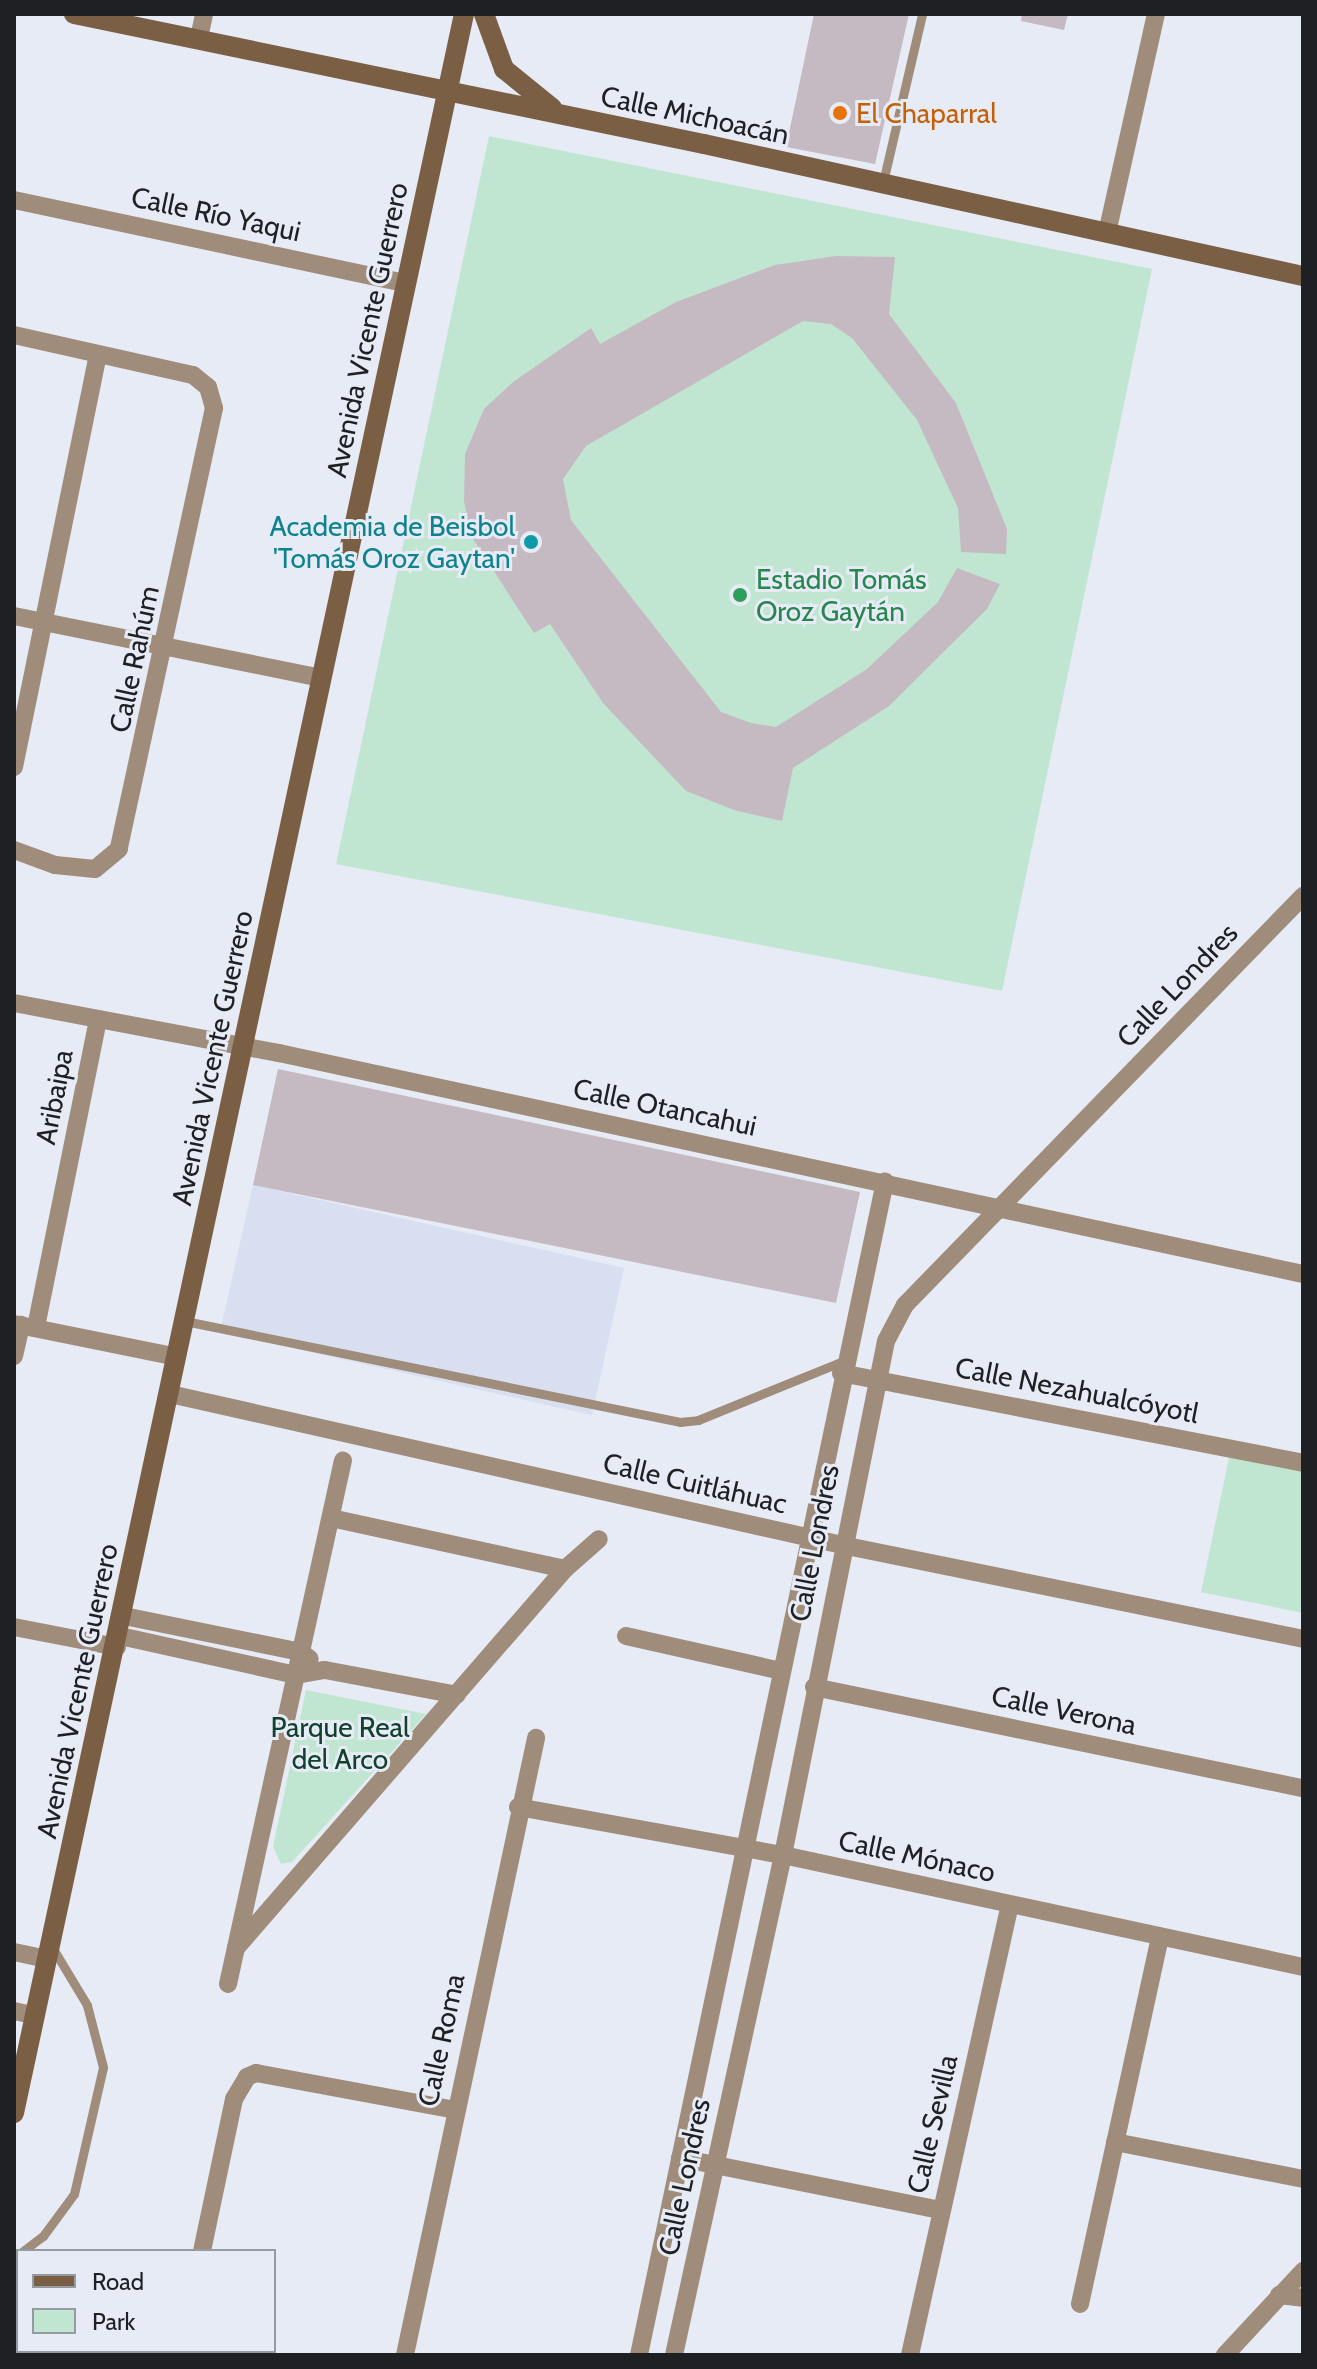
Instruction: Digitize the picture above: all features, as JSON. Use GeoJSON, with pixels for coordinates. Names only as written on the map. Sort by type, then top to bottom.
{"type":"FeatureCollection","features":[{"type":"Feature","properties":{"kind":"main road","name":"Calle Michoacán"},"geometry":{"type":"LineString","coordinates":[[74,14],[446,90],[1303,276]]}},
{"type":"Feature","properties":{"kind":"main road","name":"Avenida Vicente Guerrero"},"geometry":{"type":"LineString","coordinates":[[14,2113],[24,2013],[48,1951],[120,1633],[464,14]]}},
{"type":"Feature","properties":{"kind":"main road"},"geometry":{"type":"LineString","coordinates":[[484,14],[504,69],[562,115]]}},
{"type":"Feature","properties":{"kind":"street"},"geometry":{"type":"LineString","coordinates":[[199,38],[204,14]]}},
{"type":"Feature","properties":{"kind":"street"},"geometry":{"type":"LineString","coordinates":[[1107,233],[1156,14]]}},
{"type":"Feature","properties":{"kind":"street","name":"Calle Río Yaqui"},"geometry":{"type":"LineString","coordinates":[[14,200],[406,283]]}},
{"type":"Feature","properties":{"kind":"street"},"geometry":{"type":"LineString","coordinates":[[14,335],[98,355],[41,621],[14,767]]}},
{"type":"Feature","properties":{"kind":"street","name":"Calle Rahúm"},"geometry":{"type":"LineString","coordinates":[[14,850],[55,865],[95,869],[119,849],[166,647],[214,408],[208,387],[193,375],[98,355]]}},
{"type":"Feature","properties":{"kind":"street"},"geometry":{"type":"LineString","coordinates":[[14,616],[322,678]]}},
{"type":"Feature","properties":{"kind":"street","name":"Calle Londres"},"geometry":{"type":"LineString","coordinates":[[674,2355],[783,1855],[842,1545],[886,1341],[905,1305],[1303,896]]}},
{"type":"Feature","properties":{"kind":"street","name":"Calle Otancahui"},"geometry":{"type":"LineString","coordinates":[[14,1003],[243,1046],[1303,1274]]}},
{"type":"Feature","properties":{"kind":"street","name":"Aribaipa"},"geometry":{"type":"LineString","coordinates":[[14,1356],[98,1019]]}},
{"type":"Feature","properties":{"kind":"street","name":"Calle Londres"},"geometry":{"type":"LineString","coordinates":[[639,2355],[842,1367],[885,1182]]}},
{"type":"Feature","properties":{"kind":"street"},"geometry":{"type":"LineString","coordinates":[[24,1325],[177,1357]]}},
{"type":"Feature","properties":{"kind":"street","name":"Calle Nezahualcóyotl"},"geometry":{"type":"LineString","coordinates":[[842,1367],[876,1380],[1303,1463]]}},
{"type":"Feature","properties":{"kind":"street","name":"Calle Cuitláhuac"},"geometry":{"type":"LineString","coordinates":[[170,1394],[842,1545],[1303,1639]]}},
{"type":"Feature","properties":{"kind":"street"},"geometry":{"type":"LineString","coordinates":[[228,1984],[343,1460]]}},
{"type":"Feature","properties":{"kind":"street"},"geometry":{"type":"LineString","coordinates":[[331,1518],[565,1569]]}},
{"type":"Feature","properties":{"kind":"street"},"geometry":{"type":"LineString","coordinates":[[236,1948],[565,1569],[599,1539]]}},
{"type":"Feature","properties":{"kind":"street"},"geometry":{"type":"LineString","coordinates":[[14,1627],[120,1633],[301,1652],[325,1670]]}},
{"type":"Feature","properties":{"kind":"street"},"geometry":{"type":"LineString","coordinates":[[120,1633],[296,1675],[325,1670],[457,1695]]}},
{"type":"Feature","properties":{"kind":"street"},"geometry":{"type":"LineString","coordinates":[[626,1636],[781,1671]]}},
{"type":"Feature","properties":{"kind":"street","name":"Calle Verona"},"geometry":{"type":"LineString","coordinates":[[814,1687],[1303,1788]]}},
{"type":"Feature","properties":{"kind":"street","name":"Calle Roma"},"geometry":{"type":"LineString","coordinates":[[405,2355],[518,1807],[536,1738]]}},
{"type":"Feature","properties":{"kind":"street","name":"Calle Mónaco"},"geometry":{"type":"LineString","coordinates":[[518,1807],[783,1855],[1303,1967]]}},
{"type":"Feature","properties":{"kind":"street","name":"Calle Sevilla"},"geometry":{"type":"LineString","coordinates":[[910,2355],[1010,1905]]}},
{"type":"Feature","properties":{"kind":"street"},"geometry":{"type":"LineString","coordinates":[[1080,2304],[1160,1937]]}},
{"type":"Feature","properties":{"kind":"street"},"geometry":{"type":"LineString","coordinates":[[14,1952],[48,1951]]}},
{"type":"Feature","properties":{"kind":"street"},"geometry":{"type":"LineString","coordinates":[[202,2249],[237,2089],[256,2073],[456,2110]]}},
{"type":"Feature","properties":{"kind":"street"},"geometry":{"type":"LineString","coordinates":[[1115,2142],[1303,2179]]}},
{"type":"Feature","properties":{"kind":"street"},"geometry":{"type":"LineString","coordinates":[[680,2158],[941,2210]]}},
{"type":"Feature","properties":{"kind":"street"},"geometry":{"type":"LineString","coordinates":[[1225,2355],[1303,2271]]}},
{"type":"Feature","properties":{"kind":"street"},"geometry":{"type":"LineString","coordinates":[[1279,2295],[1303,2298]]}},
{"type":"Feature","properties":{"kind":"lane"},"geometry":{"type":"LineString","coordinates":[[882,185],[922,14]]}},
{"type":"Feature","properties":{"kind":"lane"},"geometry":{"type":"LineString","coordinates":[[185,1321],[680,1422],[698,1420],[842,1367]]}},
{"type":"Feature","properties":{"kind":"lane"},"geometry":{"type":"LineString","coordinates":[[24,2249],[43,2236],[74,2194],[103,2067],[101,2043],[87,2005],[48,1951]]}},
{"type":"Feature","properties":{"kind":"shaded area"},"geometry":{"type":"Polygon","coordinates":[[[253,1185],[624,1268],[592,1415],[220,1332],[253,1185]]]}},
{"type":"Feature","properties":{"kind":"green space","name":"Estadio Tomás Oroz Gaytán"},"geometry":{"type":"Polygon","coordinates":[[[489,136],[1152,269],[1002,991],[336,864],[489,136]]]}},
{"type":"Feature","properties":{"kind":"green space"},"geometry":{"type":"Polygon","coordinates":[[[1230,1453],[1303,1468],[1303,1613],[1201,1592],[1230,1453]]]}},
{"type":"Feature","properties":{"kind":"green space","name":"Parque Real del Arco"},"geometry":{"type":"Polygon","coordinates":[[[306,1690],[426,1714],[292,1862],[281,1864],[273,1847],[306,1690]]]}},
{"type":"Feature","properties":{"kind":"building","name":"El Chaparral"},"geometry":{"type":"Polygon","coordinates":[[[814,14],[909,14],[875,164],[786,147],[814,14]]]}},
{"type":"Feature","properties":{"kind":"building"},"geometry":{"type":"Polygon","coordinates":[[[1022,14],[1068,14],[1064,30],[1021,21],[1022,14]]]}},
{"type":"Feature","properties":{"kind":"building","name":"Academia de Beisbol 'Tomás Oroz Gaytan'"},"geometry":{"type":"Polygon","coordinates":[[[836,256],[895,257],[889,314],[956,403],[1007,529],[1006,554],[961,552],[958,508],[917,420],[852,338],[831,324],[803,321],[586,446],[563,479],[571,520],[721,712],[751,723],[776,727],[867,669],[938,602],[957,568],[1000,584],[987,609],[889,706],[793,768],[782,821],[734,810],[686,791],[603,703],[550,624],[534,633],[471,536],[464,501],[465,454],[484,409],[513,382],[591,328],[600,344],[676,302],[775,265],[836,256]]]}},
{"type":"Feature","properties":{"kind":"building"},"geometry":{"type":"Polygon","coordinates":[[[278,1069],[860,1192],[836,1303],[253,1185],[278,1069]]]}},
{"type":"Feature","properties":{"kind":"place","name":"El Chaparral"},"geometry":{"type":"Point","coordinates":[840,113]}},
{"type":"Feature","properties":{"kind":"place","name":"Academia de Beisbol 'Tomás Oroz Gaytan'"},"geometry":{"type":"Point","coordinates":[531,542]}},
{"type":"Feature","properties":{"kind":"place","name":"Estadio Tomás Oroz Gaytán"},"geometry":{"type":"Point","coordinates":[740,595]}}]}
